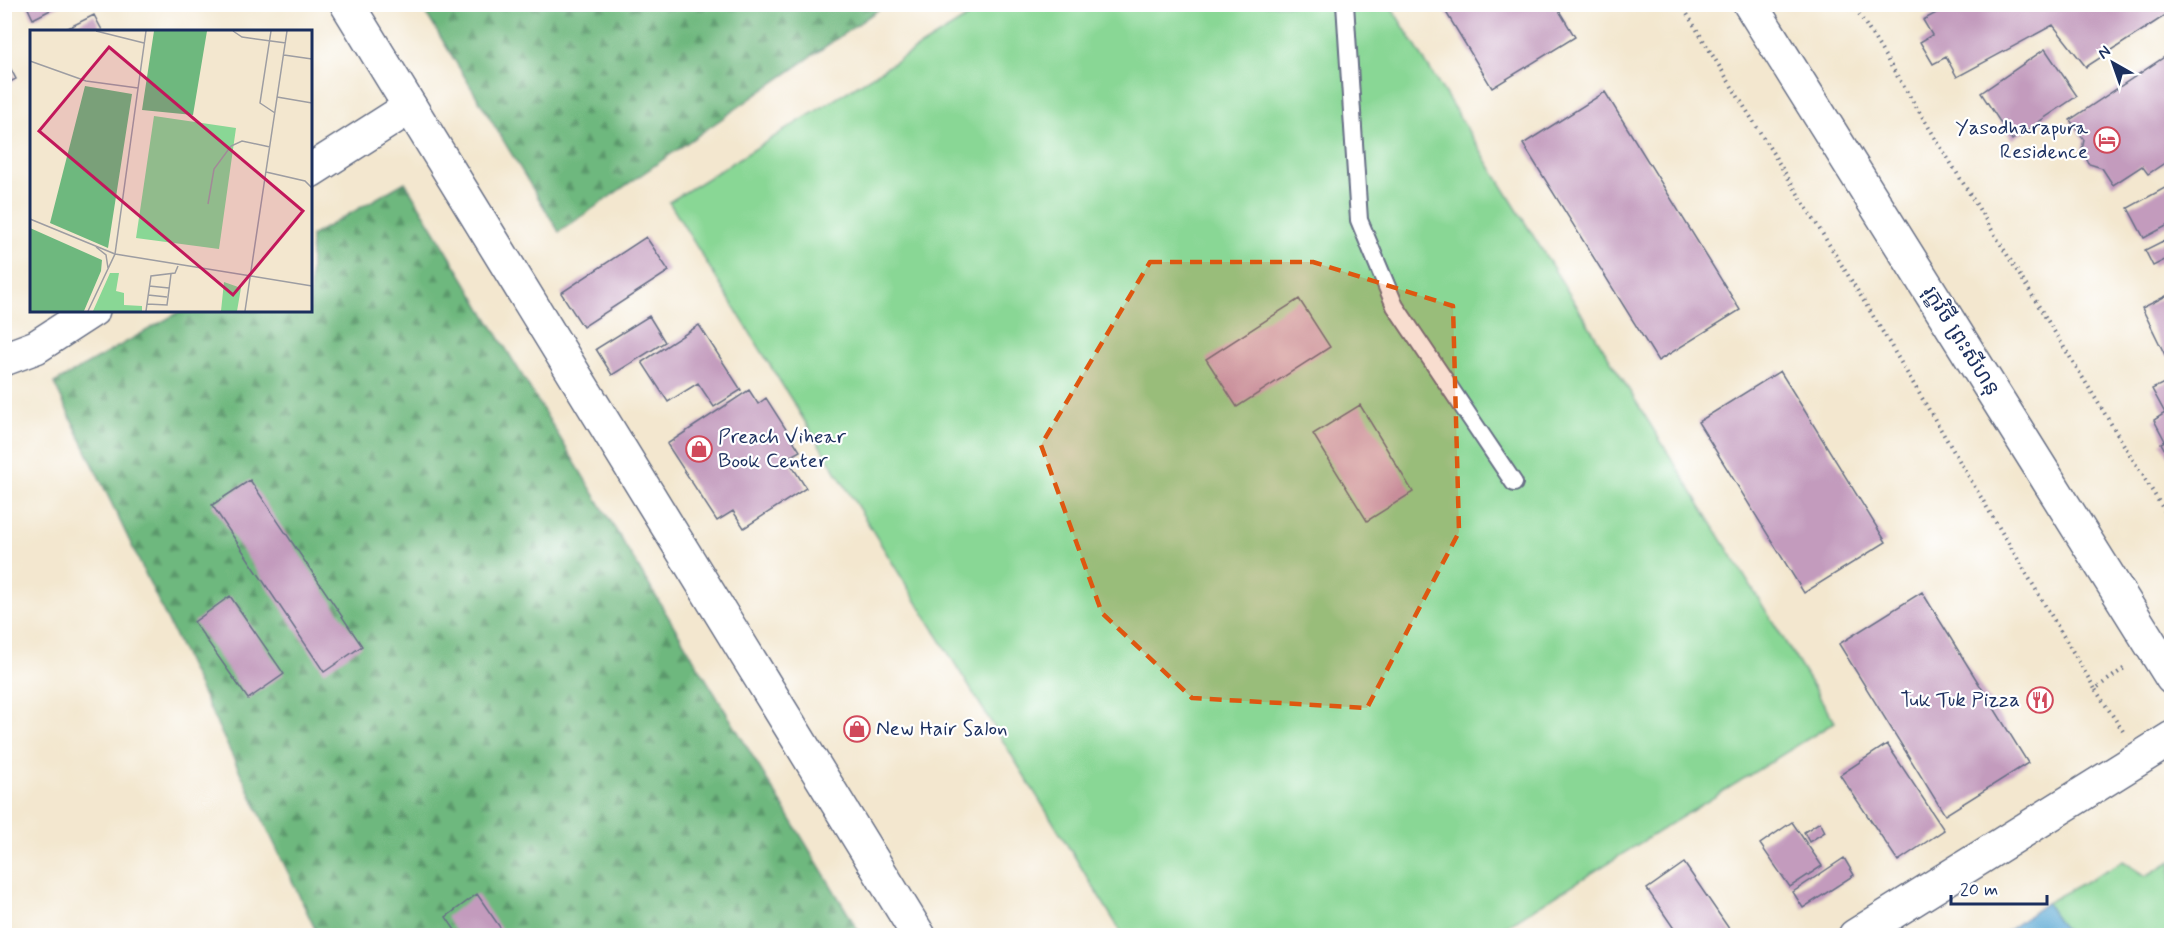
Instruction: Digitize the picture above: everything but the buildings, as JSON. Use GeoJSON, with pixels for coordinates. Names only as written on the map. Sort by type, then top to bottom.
{"type":"FeatureCollection","features":[{"type":"Feature","properties":{"kind":"main road"},"geometry":{"type":"LineString","coordinates":[[347,4],[919,936]]}},
{"type":"Feature","properties":{"kind":"main road","name":"រុក្ខវិថី ព្រះសីហនុ"},"geometry":{"type":"LineString","coordinates":[[1750,4],[2172,678]]}},
{"type":"Feature","properties":{"kind":"main road"},"geometry":{"type":"LineString","coordinates":[[312,170],[410,107]]}},
{"type":"Feature","properties":{"kind":"main road"},"geometry":{"type":"LineString","coordinates":[[4,359],[36,347],[90,312]]}},
{"type":"Feature","properties":{"kind":"main road"},"geometry":{"type":"LineString","coordinates":[[1855,936],[2172,738]]}},
{"type":"Feature","properties":{"kind":"lane"},"geometry":{"type":"LineString","coordinates":[[1345,4],[1359,220],[1395,306],[1514,483]]}},
{"type":"Feature","properties":{"kind":"path"},"geometry":{"type":"LineString","coordinates":[[1681,4],[1878,324],[2095,689],[2141,758]]}},
{"type":"Feature","properties":{"kind":"path"},"geometry":{"type":"LineString","coordinates":[[1853,4],[2172,523]]}},
{"type":"Feature","properties":{"kind":"path"},"geometry":{"type":"LineString","coordinates":[[2095,689],[2155,649]]}},
{"type":"Feature","properties":{"kind":"highlighted area"},"geometry":{"type":"Polygon","coordinates":[[[1150,262],[1313,262],[1453,306],[1459,532],[1367,708],[1192,698],[1102,613],[1041,445],[1150,262]]]}},
{"type":"Feature","properties":{"kind":"green space"},"geometry":{"type":"Polygon","coordinates":[[[421,5],[885,5],[559,232],[421,5]]]}},
{"type":"Feature","properties":{"kind":"green space"},"geometry":{"type":"Polygon","coordinates":[[[987,5],[1390,5],[1835,722],[1492,935],[1123,935],[669,202],[987,5]]]}},
{"type":"Feature","properties":{"kind":"green space"},"geometry":{"type":"Polygon","coordinates":[[[405,182],[861,935],[318,935],[54,383],[179,312],[312,312],[312,235],[405,182]]]}},
{"type":"Feature","properties":{"kind":"green space"},"geometry":{"type":"Polygon","coordinates":[[[2123,861],[2146,876],[2171,861],[2171,935],[2068,935],[2046,903],[2123,861]]]}},
{"type":"Feature","properties":{"kind":"water"},"geometry":{"type":"Polygon","coordinates":[[[2046,903],[2068,935],[2002,935],[2046,903]]]}},
{"type":"Feature","properties":{"kind":"place","name":"Yasodharapura Residence"},"geometry":{"type":"Point","coordinates":[2107,140]}},
{"type":"Feature","properties":{"kind":"place","name":"Preach Vihear Book Center"},"geometry":{"type":"Point","coordinates":[699,449]}},
{"type":"Feature","properties":{"kind":"place","name":"Tuk Tuk Pizza"},"geometry":{"type":"Point","coordinates":[2040,700]}},
{"type":"Feature","properties":{"kind":"place","name":"New Hair Salon"},"geometry":{"type":"Point","coordinates":[857,729]}}]}
